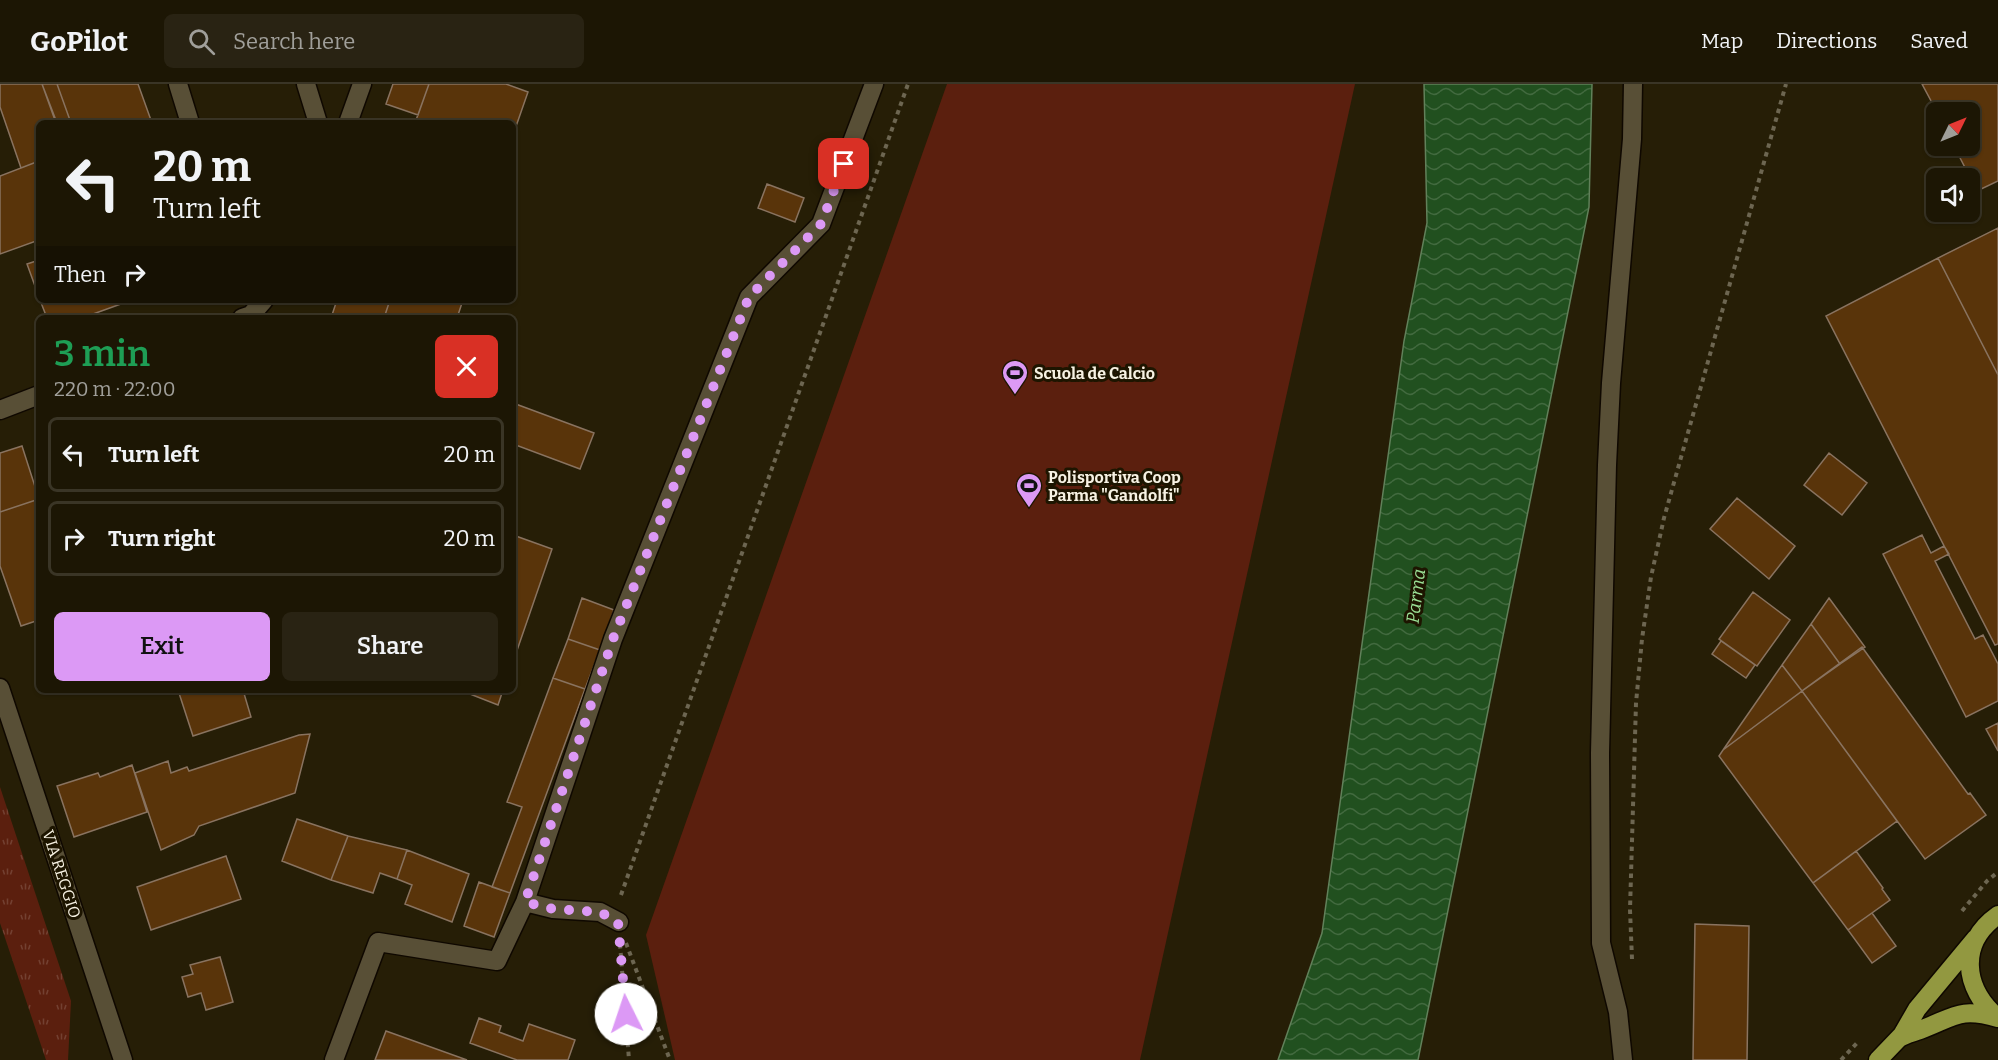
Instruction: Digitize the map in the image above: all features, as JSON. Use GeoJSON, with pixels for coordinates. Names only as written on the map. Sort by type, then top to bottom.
{"type":"FeatureCollection","features":[{"type":"Feature","properties":{"kind":"main road"},"geometry":{"type":"LineString","coordinates":[[1878,1060],[1898,1039],[1917,1009],[1982,929],[1998,915]]}},
{"type":"Feature","properties":{"kind":"main road"},"geometry":{"type":"LineString","coordinates":[[1976,938],[1970,959],[1971,981],[1981,1000],[1998,1018]]}},
{"type":"Feature","properties":{"kind":"main road"},"geometry":{"type":"LineString","coordinates":[[1898,1039],[1945,1018],[1963,1013],[1980,1013],[1998,1018]]}},
{"type":"Feature","properties":{"kind":"street"},"geometry":{"type":"LineString","coordinates":[[178,84],[189,120]]}},
{"type":"Feature","properties":{"kind":"street"},"geometry":{"type":"LineString","coordinates":[[306,84],[317,120]]}},
{"type":"Feature","properties":{"kind":"street"},"geometry":{"type":"LineString","coordinates":[[349,120],[362,84]]}},
{"type":"Feature","properties":{"kind":"street"},"geometry":{"type":"LineString","coordinates":[[334,1060],[378,942],[497,961],[525,902],[613,639],[749,297],[821,224],[874,84]]}},
{"type":"Feature","properties":{"kind":"street"},"geometry":{"type":"LineString","coordinates":[[1623,1060],[1618,1012],[1601,944],[1600,765],[1607,465],[1611,383],[1632,139],[1633,84]]}},
{"type":"Feature","properties":{"kind":"street"},"geometry":{"type":"LineString","coordinates":[[246,311],[259,303]]}},
{"type":"Feature","properties":{"kind":"street"},"geometry":{"type":"LineString","coordinates":[[0,410],[36,396]]}},
{"type":"Feature","properties":{"kind":"street","name":"VIA REGGIO"},"geometry":{"type":"LineString","coordinates":[[0,688],[123,1060]]}},
{"type":"Feature","properties":{"kind":"street"},"geometry":{"type":"LineString","coordinates":[[525,902],[553,909],[600,912],[618,922]]}},
{"type":"Feature","properties":{"kind":"path"},"geometry":{"type":"LineString","coordinates":[[629,1060],[618,922],[622,890],[908,84]]}},
{"type":"Feature","properties":{"kind":"path"},"geometry":{"type":"LineString","coordinates":[[1632,967],[1630,910],[1636,703],[1651,577],[1664,518],[1786,84]]}},
{"type":"Feature","properties":{"kind":"path"},"geometry":{"type":"LineString","coordinates":[[618,922],[670,1060]]}},
{"type":"Feature","properties":{"kind":"green space","name":"Polisportiva Coop Parma \"Gandolfi\""},"geometry":{"type":"Polygon","coordinates":[[[947,84],[1355,84],[1140,1060],[675,1060],[646,935],[947,84]]]}},
{"type":"Feature","properties":{"kind":"green space"},"geometry":{"type":"Polygon","coordinates":[[[0,787],[71,1001],[68,1060],[46,1060],[0,923],[0,787]]]}},
{"type":"Feature","properties":{"kind":"water","name":"Parma"},"geometry":{"type":"Polygon","coordinates":[[[1424,84],[1592,84],[1589,207],[1418,1060],[1278,1060],[1322,933],[1404,341],[1427,223],[1424,84]]]}},
{"type":"Feature","properties":{"kind":"building"},"geometry":{"type":"Polygon","coordinates":[[[0,84],[42,84],[55,120],[36,120],[36,162],[21,168],[0,107],[0,84]]]}},
{"type":"Feature","properties":{"kind":"building"},"geometry":{"type":"Polygon","coordinates":[[[42,84],[57,84],[70,120],[56,120],[42,84]]]}},
{"type":"Feature","properties":{"kind":"building"},"geometry":{"type":"Polygon","coordinates":[[[57,84],[138,84],[151,120],[70,120],[57,84]]]}},
{"type":"Feature","properties":{"kind":"building"},"geometry":{"type":"Polygon","coordinates":[[[393,84],[429,84],[418,115],[386,104],[393,84]]]}},
{"type":"Feature","properties":{"kind":"building"},"geometry":{"type":"Polygon","coordinates":[[[429,84],[506,84],[528,92],[516,126],[516,120],[416,120],[429,84]]]}},
{"type":"Feature","properties":{"kind":"building"},"geometry":{"type":"Polygon","coordinates":[[[1922,84],[1998,84],[1998,181],[1980,190],[1980,168],[1965,168],[1959,156],[1980,156],[1980,102],[1932,102],[1922,84]]]}},
{"type":"Feature","properties":{"kind":"building"},"geometry":{"type":"Polygon","coordinates":[[[36,162],[36,241],[0,254],[0,176],[36,162]]]}},
{"type":"Feature","properties":{"kind":"building"},"geometry":{"type":"Polygon","coordinates":[[[767,184],[804,198],[795,222],[758,208],[767,184]]]}},
{"type":"Feature","properties":{"kind":"building"},"geometry":{"type":"Polygon","coordinates":[[[1998,228],[1998,375],[1938,258],[1998,228]]]}},
{"type":"Feature","properties":{"kind":"building"},"geometry":{"type":"Polygon","coordinates":[[[1938,258],[1998,375],[1998,644],[1995,645],[1826,316],[1938,258]]]}},
{"type":"Feature","properties":{"kind":"building"},"geometry":{"type":"Polygon","coordinates":[[[36,261],[36,289],[27,264],[36,261]]]}},
{"type":"Feature","properties":{"kind":"building"},"geometry":{"type":"Polygon","coordinates":[[[41,303],[124,303],[90,315],[46,315],[41,303]]]}},
{"type":"Feature","properties":{"kind":"building"},"geometry":{"type":"Polygon","coordinates":[[[336,303],[389,303],[385,315],[332,315],[336,303]]]}},
{"type":"Feature","properties":{"kind":"building"},"geometry":{"type":"Polygon","coordinates":[[[389,303],[462,303],[458,315],[385,315],[389,303]]]}},
{"type":"Feature","properties":{"kind":"building"},"geometry":{"type":"Polygon","coordinates":[[[516,404],[594,433],[580,469],[516,445],[516,404]]]}},
{"type":"Feature","properties":{"kind":"building"},"geometry":{"type":"Polygon","coordinates":[[[22,446],[36,490],[36,500],[0,512],[0,453],[22,446]]]}},
{"type":"Feature","properties":{"kind":"building"},"geometry":{"type":"Polygon","coordinates":[[[1829,453],[1867,483],[1842,515],[1804,485],[1829,453]]]}},
{"type":"Feature","properties":{"kind":"building"},"geometry":{"type":"Polygon","coordinates":[[[1737,498],[1795,546],[1769,579],[1710,529],[1737,498]]]}},
{"type":"Feature","properties":{"kind":"building"},"geometry":{"type":"Polygon","coordinates":[[[36,500],[36,621],[21,626],[0,566],[0,512],[36,500]]]}},
{"type":"Feature","properties":{"kind":"building"},"geometry":{"type":"Polygon","coordinates":[[[1922,535],[1931,553],[1944,546],[1949,554],[1935,561],[1975,639],[1983,635],[1998,664],[1998,701],[1966,717],[1883,554],[1922,535]]]}},
{"type":"Feature","properties":{"kind":"building"},"geometry":{"type":"Polygon","coordinates":[[[516,536],[552,549],[516,653],[516,536]]]}},
{"type":"Feature","properties":{"kind":"building"},"geometry":{"type":"Polygon","coordinates":[[[1753,592],[1790,620],[1757,666],[1719,639],[1753,592]]]}},
{"type":"Feature","properties":{"kind":"building"},"geometry":{"type":"Polygon","coordinates":[[[582,598],[614,610],[600,650],[568,639],[582,598]]]}},
{"type":"Feature","properties":{"kind":"building"},"geometry":{"type":"Polygon","coordinates":[[[1829,598],[1865,647],[1840,664],[1811,624],[1829,598]]]}},
{"type":"Feature","properties":{"kind":"building"},"geometry":{"type":"Polygon","coordinates":[[[1811,624],[1840,664],[1802,691],[1782,665],[1811,624]]]}},
{"type":"Feature","properties":{"kind":"building"},"geometry":{"type":"Polygon","coordinates":[[[568,639],[600,650],[585,689],[553,678],[568,639]]]}},
{"type":"Feature","properties":{"kind":"building"},"geometry":{"type":"Polygon","coordinates":[[[1721,641],[1755,665],[1746,678],[1712,654],[1721,641]]]}},
{"type":"Feature","properties":{"kind":"building"},"geometry":{"type":"Polygon","coordinates":[[[1862,647],[1968,794],[1970,793],[1986,815],[1925,859],[1802,691],[1862,647]]]}},
{"type":"Feature","properties":{"kind":"building"},"geometry":{"type":"Polygon","coordinates":[[[1782,665],[1802,691],[1723,750],[1782,665]]]}},
{"type":"Feature","properties":{"kind":"building"},"geometry":{"type":"Polygon","coordinates":[[[553,678],[585,689],[510,893],[492,887],[522,807],[507,802],[553,678]]]}},
{"type":"Feature","properties":{"kind":"building"},"geometry":{"type":"Polygon","coordinates":[[[1802,691],[1897,821],[1813,883],[1719,756],[1723,750],[1802,691]]]}},
{"type":"Feature","properties":{"kind":"building"},"geometry":{"type":"Polygon","coordinates":[[[179,693],[244,693],[251,717],[193,736],[179,693]]]}},
{"type":"Feature","properties":{"kind":"building"},"geometry":{"type":"Polygon","coordinates":[[[470,693],[502,693],[498,705],[470,693]]]}},
{"type":"Feature","properties":{"kind":"building"},"geometry":{"type":"Polygon","coordinates":[[[1998,723],[1998,751],[1986,729],[1998,723]]]}},
{"type":"Feature","properties":{"kind":"building"},"geometry":{"type":"Polygon","coordinates":[[[310,734],[295,793],[199,826],[194,835],[161,850],[135,773],[168,761],[171,773],[187,767],[189,771],[299,735],[310,734]]]}},
{"type":"Feature","properties":{"kind":"building"},"geometry":{"type":"Polygon","coordinates":[[[132,765],[147,812],[74,837],[57,786],[98,773],[100,777],[132,765]]]}},
{"type":"Feature","properties":{"kind":"building"},"geometry":{"type":"Polygon","coordinates":[[[297,819],[348,836],[331,880],[282,861],[297,819]]]}},
{"type":"Feature","properties":{"kind":"building"},"geometry":{"type":"Polygon","coordinates":[[[348,836],[407,850],[397,879],[380,873],[373,893],[331,880],[348,836]]]}},
{"type":"Feature","properties":{"kind":"building"},"geometry":{"type":"Polygon","coordinates":[[[407,850],[469,874],[452,922],[405,904],[412,885],[397,879],[407,850]]]}},
{"type":"Feature","properties":{"kind":"building"},"geometry":{"type":"Polygon","coordinates":[[[1856,851],[1890,900],[1848,930],[1813,883],[1856,851]]]}},
{"type":"Feature","properties":{"kind":"building"},"geometry":{"type":"Polygon","coordinates":[[[226,856],[241,899],[151,930],[137,887],[226,856]]]}},
{"type":"Feature","properties":{"kind":"building"},"geometry":{"type":"Polygon","coordinates":[[[479,882],[510,893],[494,937],[464,926],[479,882]]]}},
{"type":"Feature","properties":{"kind":"building"},"geometry":{"type":"Polygon","coordinates":[[[1872,913],[1896,946],[1872,963],[1848,930],[1872,913]]]}},
{"type":"Feature","properties":{"kind":"building"},"geometry":{"type":"Polygon","coordinates":[[[1695,924],[1749,926],[1747,1060],[1693,1060],[1695,924]]]}},
{"type":"Feature","properties":{"kind":"building"},"geometry":{"type":"Polygon","coordinates":[[[220,957],[233,1002],[206,1010],[201,993],[188,997],[182,977],[193,974],[190,965],[220,957]]]}},
{"type":"Feature","properties":{"kind":"building"},"geometry":{"type":"Polygon","coordinates":[[[479,1018],[501,1026],[499,1032],[523,1041],[529,1024],[575,1040],[568,1060],[517,1060],[470,1043],[479,1018]]]}},
{"type":"Feature","properties":{"kind":"building"},"geometry":{"type":"Polygon","coordinates":[[[386,1031],[467,1060],[375,1060],[386,1031]]]}},
{"type":"Feature","properties":{"kind":"place","name":"Scuola de Calcio"},"geometry":{"type":"Point","coordinates":[1015,396]}},
{"type":"Feature","properties":{"kind":"place","name":"Polisportiva Coop Parma \"Gandolfi\""},"geometry":{"type":"Point","coordinates":[1029,509]}},
{"type":"Feature","properties":{"kind":"route"},"geometry":{"type":"LineString","coordinates":[[626,1014],[618,922],[600,912],[553,909],[525,902],[613,639],[749,297],[821,224],[844,164]]}}]}
